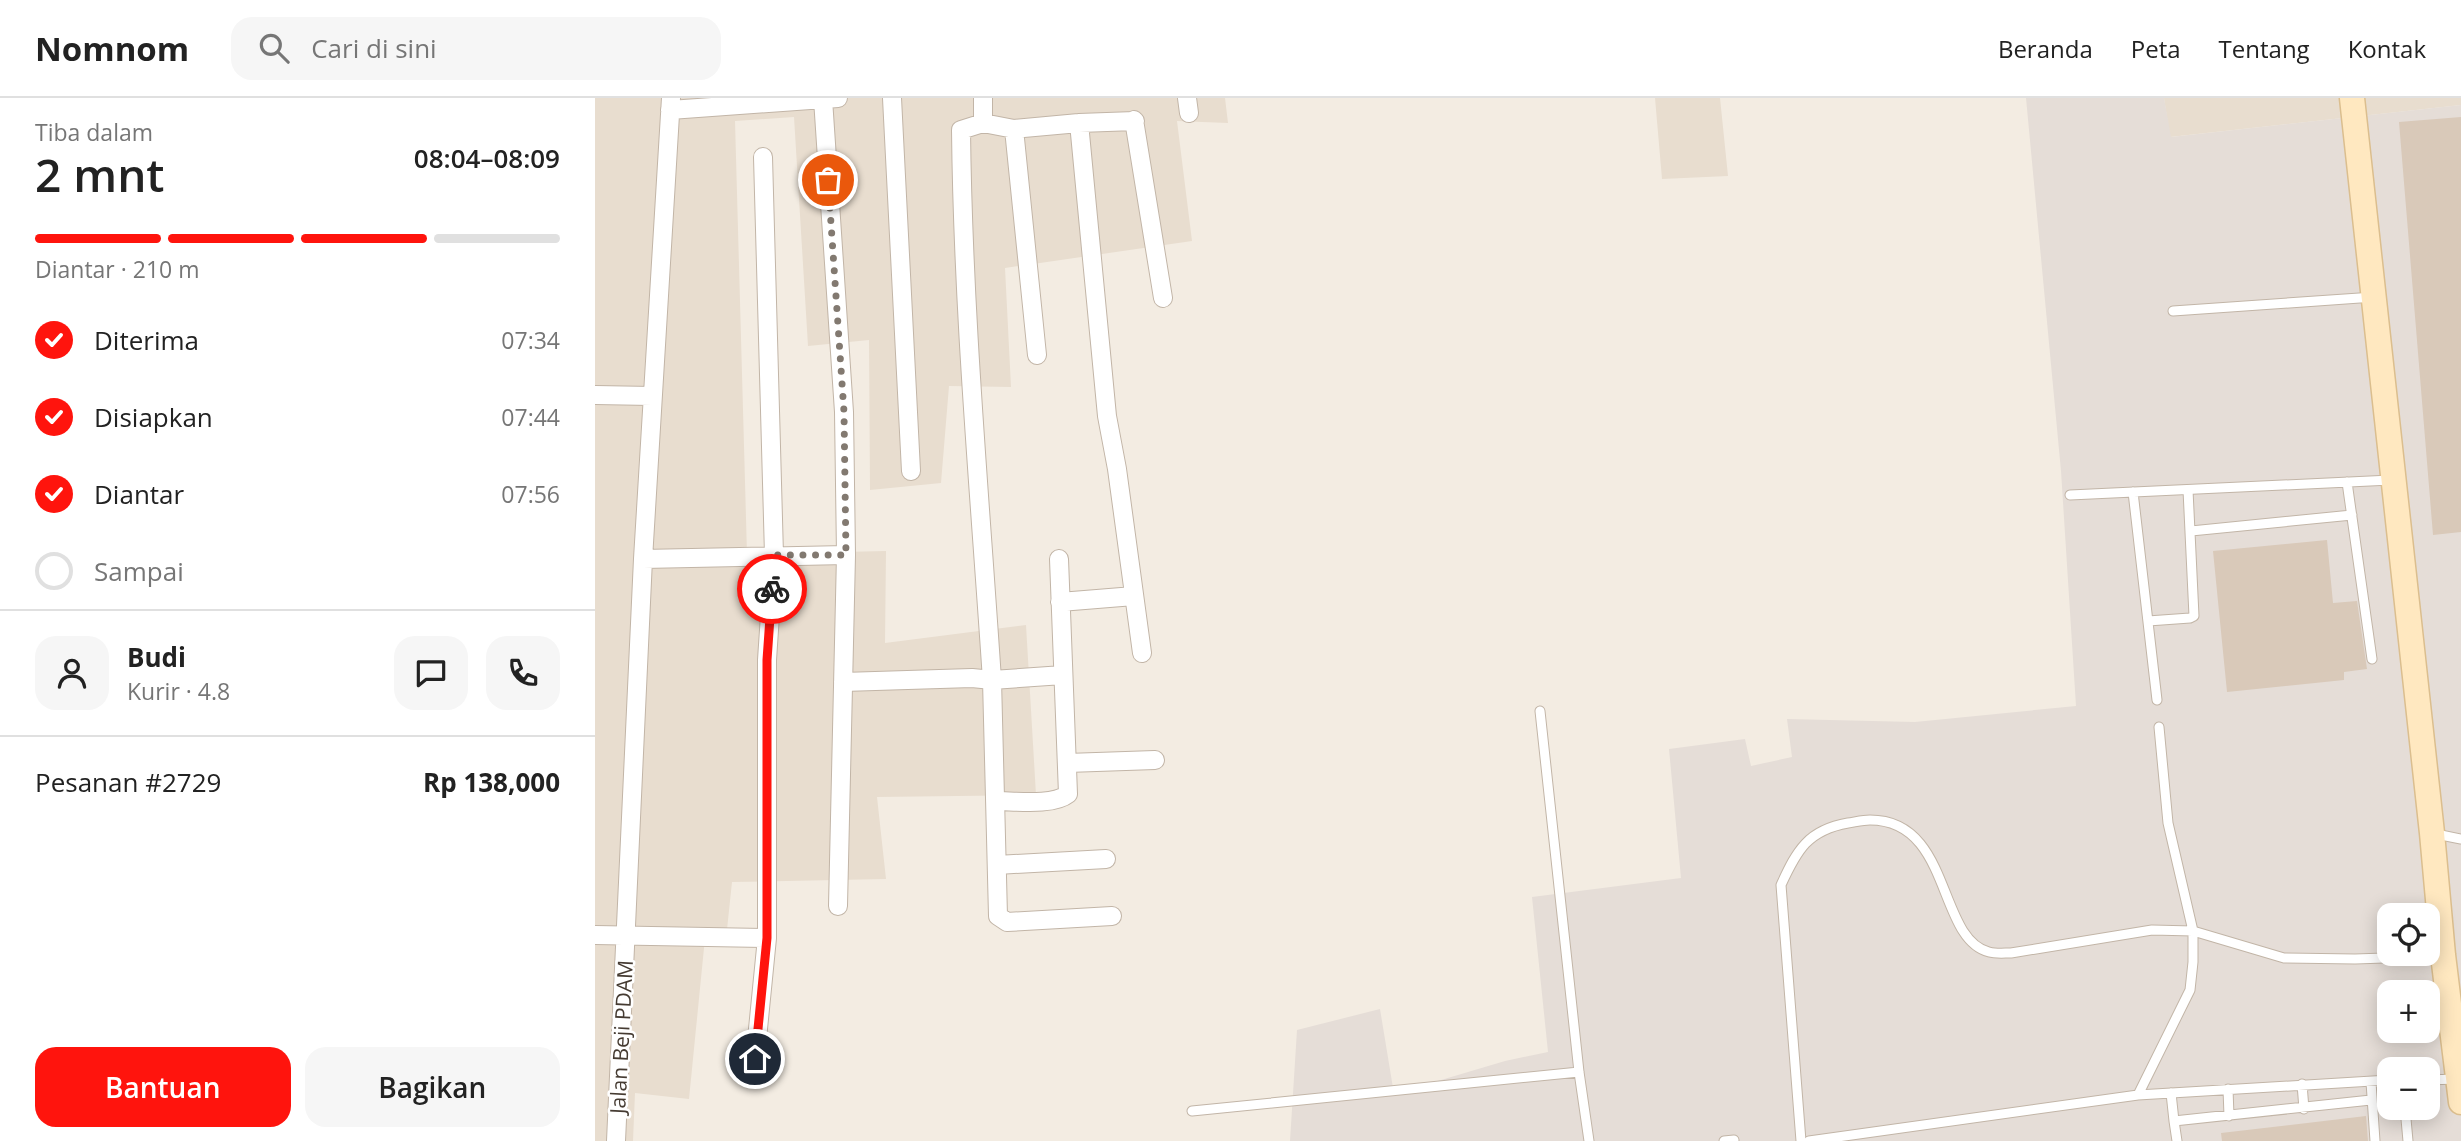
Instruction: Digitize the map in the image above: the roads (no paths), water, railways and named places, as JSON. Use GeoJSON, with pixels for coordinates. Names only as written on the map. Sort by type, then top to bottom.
{"type":"FeatureCollection","features":[{"type":"Feature","properties":{"kind":"street"},"geometry":{"type":"LineString","coordinates":[[892,98],[911,471]]}},
{"type":"Feature","properties":{"kind":"street"},"geometry":{"type":"LineString","coordinates":[[983,98],[983,123]]}},
{"type":"Feature","properties":{"kind":"street"},"geometry":{"type":"LineString","coordinates":[[671,104],[831,99],[844,412],[846,555],[838,906]]}},
{"type":"Feature","properties":{"kind":"street"},"geometry":{"type":"LineString","coordinates":[[2358,99],[2393,479],[2443,956],[2460,1090]]}},
{"type":"Feature","properties":{"kind":"street","name":"Jalan Beji PDAM"},"geometry":{"type":"LineString","coordinates":[[616,1141],[643,559],[671,104]]}},
{"type":"Feature","properties":{"kind":"street"},"geometry":{"type":"LineString","coordinates":[[1112,916],[1007,922],[998,916],[992,680],[971,397],[961,130],[983,123],[1014,129],[1135,121],[1163,298]]}},
{"type":"Feature","properties":{"kind":"street"},"geometry":{"type":"LineString","coordinates":[[1079,123],[1107,416],[1117,468],[1142,653]]}},
{"type":"Feature","properties":{"kind":"street"},"geometry":{"type":"LineString","coordinates":[[1014,129],[1037,355]]}},
{"type":"Feature","properties":{"kind":"street"},"geometry":{"type":"LineString","coordinates":[[755,1059],[767,938],[767,660],[774,555],[762,157]]}},
{"type":"Feature","properties":{"kind":"street"},"geometry":{"type":"LineString","coordinates":[[595,395],[652,396]]}},
{"type":"Feature","properties":{"kind":"street"},"geometry":{"type":"LineString","coordinates":[[643,559],[846,555]]}},
{"type":"Feature","properties":{"kind":"street"},"geometry":{"type":"LineString","coordinates":[[995,801],[1052,801],[1063,798],[1068,793],[1059,559]]}},
{"type":"Feature","properties":{"kind":"street"},"geometry":{"type":"LineString","coordinates":[[1060,602],[1134,596]]}},
{"type":"Feature","properties":{"kind":"street"},"geometry":{"type":"LineString","coordinates":[[843,682],[1063,676]]}},
{"type":"Feature","properties":{"kind":"street"},"geometry":{"type":"LineString","coordinates":[[1067,763],[1155,760]]}},
{"type":"Feature","properties":{"kind":"street"},"geometry":{"type":"LineString","coordinates":[[997,866],[1106,859]]}},
{"type":"Feature","properties":{"kind":"street"},"geometry":{"type":"LineString","coordinates":[[595,935],[767,938]]}},
{"type":"Feature","properties":{"kind":"lane"},"geometry":{"type":"LineString","coordinates":[[2173,311],[2375,297]]}},
{"type":"Feature","properties":{"kind":"lane"},"geometry":{"type":"LineString","coordinates":[[2070,495],[2393,479]]}},
{"type":"Feature","properties":{"kind":"lane"},"geometry":{"type":"LineString","coordinates":[[2347,482],[2372,659]]}},
{"type":"Feature","properties":{"kind":"lane"},"geometry":{"type":"LineString","coordinates":[[2148,621],[2194,616],[2188,489]]}},
{"type":"Feature","properties":{"kind":"lane"},"geometry":{"type":"LineString","coordinates":[[2133,492],[2157,701]]}},
{"type":"Feature","properties":{"kind":"lane"},"geometry":{"type":"LineString","coordinates":[[2191,531],[2351,515]]}},
{"type":"Feature","properties":{"kind":"lane"},"geometry":{"type":"LineString","coordinates":[[1540,711],[1579,1072],[1589,1141]]}},
{"type":"Feature","properties":{"kind":"lane"},"geometry":{"type":"LineString","coordinates":[[2138,1095],[2190,990],[2193,961],[2193,931],[2168,823],[2159,727]]}},
{"type":"Feature","properties":{"kind":"lane"},"geometry":{"type":"LineString","coordinates":[[1801,1141],[1781,885],[1791,861],[1810,837],[1839,825],[1870,820],[1894,825],[1916,838],[1929,856],[1962,929],[1975,944],[1988,952],[2011,953],[2152,930],[2193,931],[2284,958],[2443,956]]}},
{"type":"Feature","properties":{"kind":"lane"},"geometry":{"type":"LineString","coordinates":[[2432,833],[2461,839]]}},
{"type":"Feature","properties":{"kind":"lane"},"geometry":{"type":"LineString","coordinates":[[1192,1111],[1579,1072]]}},
{"type":"Feature","properties":{"kind":"lane"},"geometry":{"type":"LineString","coordinates":[[1809,1141],[2138,1095],[2377,1081]]}},
{"type":"Feature","properties":{"kind":"lane"},"geometry":{"type":"LineString","coordinates":[[2371,1082],[2375,1141]]}},
{"type":"Feature","properties":{"kind":"lane"},"geometry":{"type":"LineString","coordinates":[[2302,1084],[2304,1109]]}},
{"type":"Feature","properties":{"kind":"lane"},"geometry":{"type":"LineString","coordinates":[[2440,1084],[2460,1090]]}},
{"type":"Feature","properties":{"kind":"lane"},"geometry":{"type":"LineString","coordinates":[[2228,1089],[2229,1116]]}},
{"type":"Feature","properties":{"kind":"lane"},"geometry":{"type":"LineString","coordinates":[[2171,1093],[2177,1141]]}},
{"type":"Feature","properties":{"kind":"lane"},"geometry":{"type":"LineString","coordinates":[[2174,1121],[2371,1100]]}},
{"type":"Feature","properties":{"kind":"lane"},"geometry":{"type":"LineString","coordinates":[[2406,1120],[2408,1141]]}}]}
